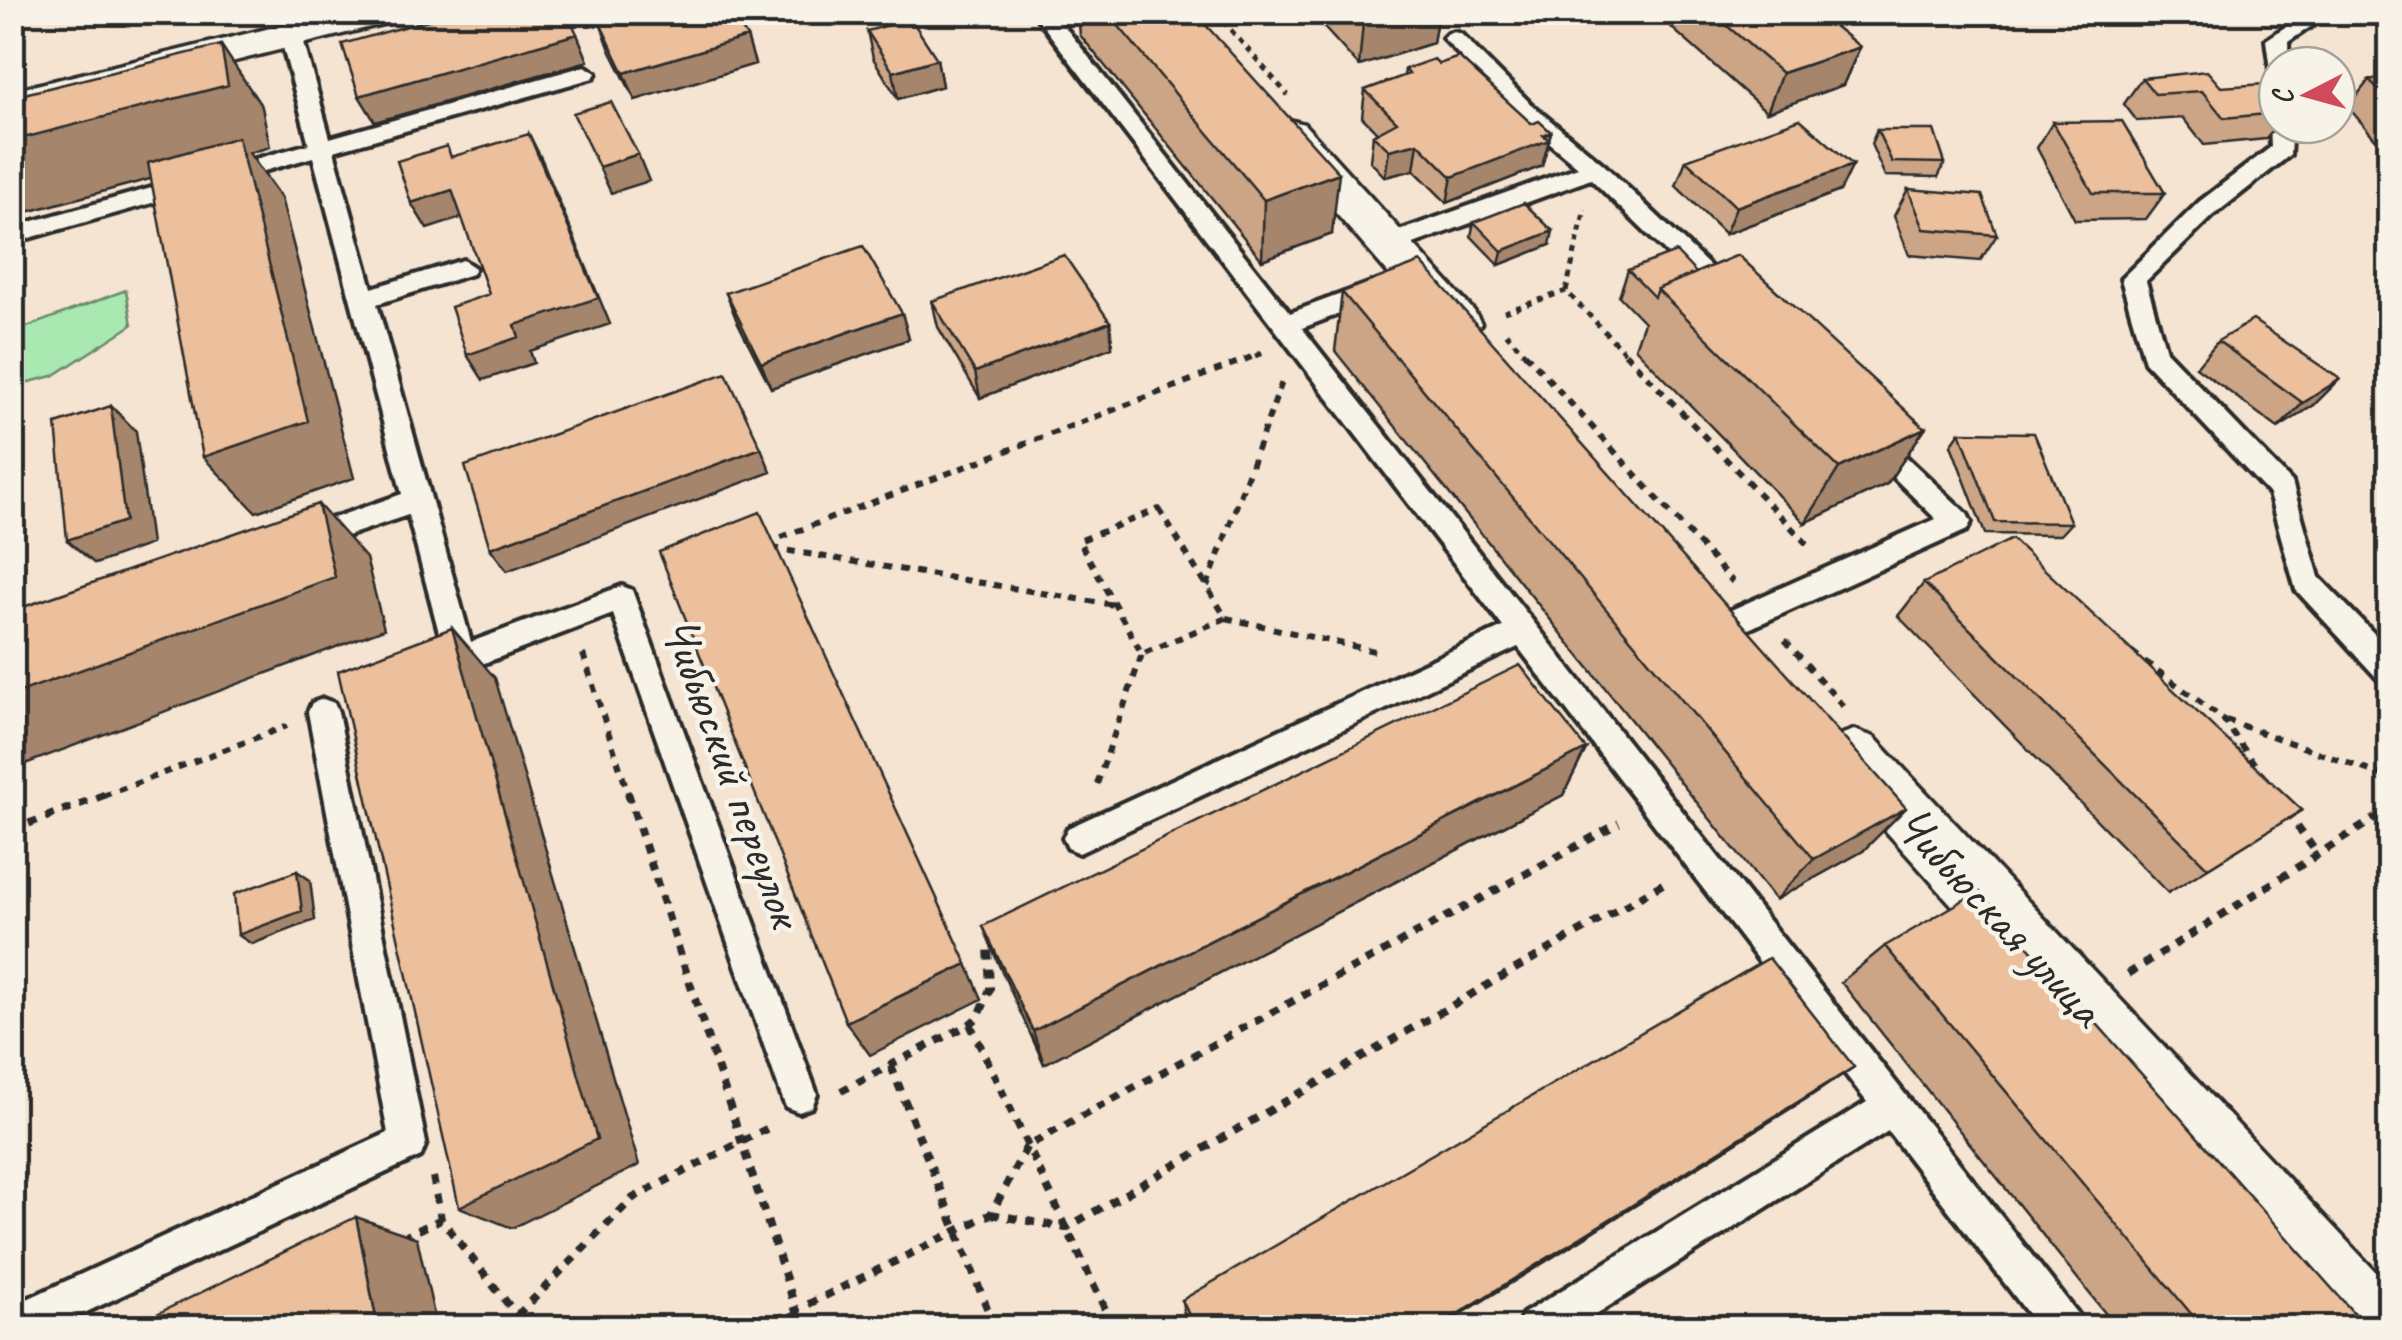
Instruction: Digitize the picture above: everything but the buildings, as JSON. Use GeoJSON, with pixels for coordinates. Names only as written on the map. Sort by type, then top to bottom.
{"type":"FeatureCollection","features":[{"type":"Feature","properties":{"kind":"street"},"geometry":{"type":"LineString","coordinates":[[12,104],[300,27],[385,12]]}},
{"type":"Feature","properties":{"kind":"street"},"geometry":{"type":"LineString","coordinates":[[1278,102],[1400,268],[1496,337]]}},
{"type":"Feature","properties":{"kind":"street"},"geometry":{"type":"LineString","coordinates":[[1693,580],[1746,617],[1772,666]]}},
{"type":"Feature","properties":{"kind":"street","name":"Чибьюская улица"},"geometry":{"type":"LineString","coordinates":[[1838,719],[2379,1328]]}},
{"type":"Feature","properties":{"kind":"lane"},"geometry":{"type":"LineString","coordinates":[[1071,12],[1048,20],[2064,1328]]}},
{"type":"Feature","properties":{"kind":"lane"},"geometry":{"type":"LineString","coordinates":[[2277,45],[2277,40],[2322,12]]}},
{"type":"Feature","properties":{"kind":"lane","name":"Чибьюский переулок"},"geometry":{"type":"LineString","coordinates":[[300,27],[323,148],[462,659],[622,598],[812,1097]]}},
{"type":"Feature","properties":{"kind":"lane"},"geometry":{"type":"LineString","coordinates":[[1454,38],[1526,111],[1595,169],[1748,318]]}},
{"type":"Feature","properties":{"kind":"lane"},"geometry":{"type":"LineString","coordinates":[[12,235],[585,74]]}},
{"type":"Feature","properties":{"kind":"lane"},"geometry":{"type":"LineString","coordinates":[[2282,145],[2282,150],[2207,208],[2132,278],[2154,355],[2282,490],[2306,582],[2390,671]]}},
{"type":"Feature","properties":{"kind":"lane"},"geometry":{"type":"LineString","coordinates":[[1291,333],[1400,268],[1595,169]]}},
{"type":"Feature","properties":{"kind":"lane"},"geometry":{"type":"LineString","coordinates":[[364,299],[464,268]]}},
{"type":"Feature","properties":{"kind":"lane"},"geometry":{"type":"LineString","coordinates":[[1746,617],[1957,522],[1860,427]]}},
{"type":"Feature","properties":{"kind":"lane"},"geometry":{"type":"LineString","coordinates":[[269,552],[418,500]]}},
{"type":"Feature","properties":{"kind":"lane"},"geometry":{"type":"LineString","coordinates":[[1079,838],[1524,632]]}},
{"type":"Feature","properties":{"kind":"lane"},"geometry":{"type":"LineString","coordinates":[[12,1326],[408,1143],[323,712]]}},
{"type":"Feature","properties":{"kind":"lane"},"geometry":{"type":"LineString","coordinates":[[1537,1328],[1893,1107]]}},
{"type":"Feature","properties":{"kind":"path"},"geometry":{"type":"LineString","coordinates":[[1214,12],[1278,102]]}},
{"type":"Feature","properties":{"kind":"path"},"geometry":{"type":"LineString","coordinates":[[1595,169],[1566,290],[1496,337],[1838,719]]}},
{"type":"Feature","properties":{"kind":"path"},"geometry":{"type":"LineString","coordinates":[[1566,290],[1837,575]]}},
{"type":"Feature","properties":{"kind":"path"},"geometry":{"type":"LineString","coordinates":[[1207,587],[1291,333]]}},
{"type":"Feature","properties":{"kind":"path"},"geometry":{"type":"LineString","coordinates":[[1114,605],[757,546],[1291,333]]}},
{"type":"Feature","properties":{"kind":"path"},"geometry":{"type":"LineString","coordinates":[[1142,654],[1079,541],[1159,509],[1226,618]]}},
{"type":"Feature","properties":{"kind":"path"},"geometry":{"type":"LineString","coordinates":[[572,617],[802,1328]]}},
{"type":"Feature","properties":{"kind":"path"},"geometry":{"type":"LineString","coordinates":[[1079,838],[1142,654],[1226,618],[1446,667]]}},
{"type":"Feature","properties":{"kind":"path"},"geometry":{"type":"LineString","coordinates":[[2129,650],[2223,719],[2390,778]]}},
{"type":"Feature","properties":{"kind":"path"},"geometry":{"type":"LineString","coordinates":[[12,830],[323,712]]}},
{"type":"Feature","properties":{"kind":"path"},"geometry":{"type":"LineString","coordinates":[[2223,719],[2265,780]]}},
{"type":"Feature","properties":{"kind":"path"},"geometry":{"type":"LineString","coordinates":[[760,1328],[990,1214],[1027,1146],[1656,802]]}},
{"type":"Feature","properties":{"kind":"path"},"geometry":{"type":"LineString","coordinates":[[2113,983],[2390,809]]}},
{"type":"Feature","properties":{"kind":"path"},"geometry":{"type":"LineString","coordinates":[[2286,810],[2318,855]]}},
{"type":"Feature","properties":{"kind":"path"},"geometry":{"type":"LineString","coordinates":[[990,1214],[1066,1228],[1702,861]]}},
{"type":"Feature","properties":{"kind":"path"},"geometry":{"type":"LineString","coordinates":[[812,1097],[890,1066],[970,1024],[986,1010],[992,991],[988,946],[1006,937]]}},
{"type":"Feature","properties":{"kind":"path"},"geometry":{"type":"LineString","coordinates":[[970,1024],[1114,1328]]}},
{"type":"Feature","properties":{"kind":"path"},"geometry":{"type":"LineString","coordinates":[[890,1066],[995,1328]]}},
{"type":"Feature","properties":{"kind":"path"},"geometry":{"type":"LineString","coordinates":[[509,1328],[515,1313],[634,1198],[774,1125]]}},
{"type":"Feature","properties":{"kind":"path"},"geometry":{"type":"LineString","coordinates":[[390,1244],[441,1219]]}},
{"type":"Feature","properties":{"kind":"path"},"geometry":{"type":"LineString","coordinates":[[515,1313],[548,1328]]}},
{"type":"Feature","properties":{"kind":"green space"},"geometry":{"type":"Polygon","coordinates":[[[126,290],[132,325],[53,376],[13,386],[13,332],[126,290]]]}}]}
